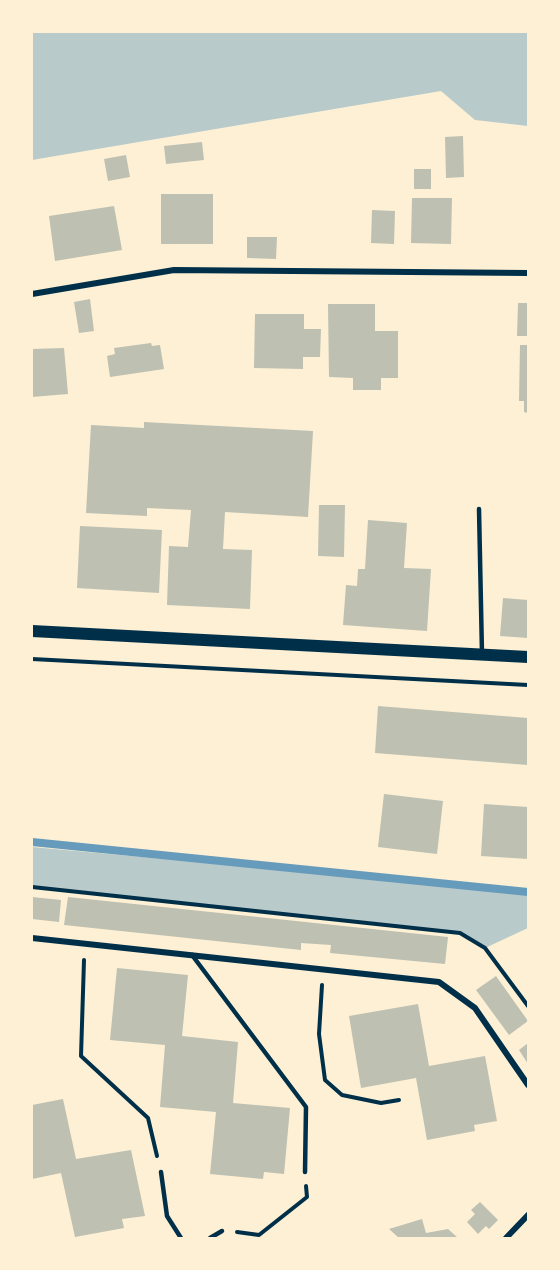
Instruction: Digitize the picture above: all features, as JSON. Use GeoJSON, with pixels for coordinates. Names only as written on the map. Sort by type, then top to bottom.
{"type":"FeatureCollection","features":[{"type":"Feature","properties":{"kind":"main road"},"geometry":{"type":"LineString","coordinates":[[32,631],[528,657]]}},
{"type":"Feature","properties":{"kind":"street"},"geometry":{"type":"LineString","coordinates":[[32,294],[174,270],[528,273]]}},
{"type":"Feature","properties":{"kind":"street"},"geometry":{"type":"LineString","coordinates":[[32,939],[439,982],[475,1008],[528,1085]]}},
{"type":"Feature","properties":{"kind":"street"},"geometry":{"type":"LineString","coordinates":[[506,1239],[528,1215]]}},
{"type":"Feature","properties":{"kind":"lane"},"geometry":{"type":"LineString","coordinates":[[479,509],[482,654]]}},
{"type":"Feature","properties":{"kind":"lane"},"geometry":{"type":"LineString","coordinates":[[192,956],[306,1107],[304,1172]]}},
{"type":"Feature","properties":{"kind":"lane"},"geometry":{"type":"LineString","coordinates":[[161,1172],[167,1216],[182,1239]]}},
{"type":"Feature","properties":{"kind":"lane"},"geometry":{"type":"LineString","coordinates":[[210,1239],[222,1231]]}},
{"type":"Feature","properties":{"kind":"path"},"geometry":{"type":"LineString","coordinates":[[32,659],[528,685]]}},
{"type":"Feature","properties":{"kind":"path"},"geometry":{"type":"LineString","coordinates":[[32,887],[460,933],[485,948],[528,1006]]}},
{"type":"Feature","properties":{"kind":"path"},"geometry":{"type":"LineString","coordinates":[[85,944],[81,1056],[148,1118],[161,1172]]}},
{"type":"Feature","properties":{"kind":"path"},"geometry":{"type":"LineString","coordinates":[[323,969],[319,1034],[325,1080],[342,1095],[381,1103],[399,1100]]}},
{"type":"Feature","properties":{"kind":"path"},"geometry":{"type":"LineString","coordinates":[[222,1231],[259,1234],[307,1197],[304,1172]]}},
{"type":"Feature","properties":{"kind":"shaded area"},"geometry":{"type":"Polygon","coordinates":[[[32,32],[528,32],[528,126],[475,120],[441,91],[32,160],[32,32]]]}},
{"type":"Feature","properties":{"kind":"shaded area"},"geometry":{"type":"Polygon","coordinates":[[[32,847],[528,892],[528,928],[485,948],[460,933],[32,887],[32,847]]]}},
{"type":"Feature","properties":{"kind":"building"},"geometry":{"type":"Polygon","coordinates":[[[463,136],[464,177],[446,178],[445,137],[463,136]]]}},
{"type":"Feature","properties":{"kind":"building"},"geometry":{"type":"Polygon","coordinates":[[[202,142],[204,160],[166,164],[164,146],[202,142]]]}},
{"type":"Feature","properties":{"kind":"building"},"geometry":{"type":"Polygon","coordinates":[[[126,155],[130,177],[108,181],[104,159],[126,155]]]}},
{"type":"Feature","properties":{"kind":"building"},"geometry":{"type":"Polygon","coordinates":[[[414,169],[431,169],[431,189],[414,189],[414,169]]]}},
{"type":"Feature","properties":{"kind":"building"},"geometry":{"type":"Polygon","coordinates":[[[161,194],[213,194],[213,244],[161,244],[161,194]]]}},
{"type":"Feature","properties":{"kind":"building"},"geometry":{"type":"Polygon","coordinates":[[[412,198],[452,198],[451,244],[411,243],[412,198]]]}},
{"type":"Feature","properties":{"kind":"building"},"geometry":{"type":"Polygon","coordinates":[[[114,206],[122,250],[55,261],[49,216],[114,206]]]}},
{"type":"Feature","properties":{"kind":"building"},"geometry":{"type":"Polygon","coordinates":[[[372,210],[395,211],[394,244],[371,243],[372,210]]]}},
{"type":"Feature","properties":{"kind":"building"},"geometry":{"type":"Polygon","coordinates":[[[247,237],[277,237],[276,259],[247,258],[247,237]]]}},
{"type":"Feature","properties":{"kind":"building"},"geometry":{"type":"Polygon","coordinates":[[[90,299],[94,331],[79,333],[74,302],[90,299]]]}},
{"type":"Feature","properties":{"kind":"building"},"geometry":{"type":"Polygon","coordinates":[[[518,303],[528,303],[528,336],[517,336],[518,303]]]}},
{"type":"Feature","properties":{"kind":"building"},"geometry":{"type":"Polygon","coordinates":[[[328,304],[375,304],[375,331],[398,331],[398,378],[381,378],[381,390],[353,390],[353,378],[329,377],[328,304]]]}},
{"type":"Feature","properties":{"kind":"building"},"geometry":{"type":"Polygon","coordinates":[[[255,314],[304,314],[304,329],[321,329],[320,357],[303,357],[303,369],[254,368],[255,314]]]}},
{"type":"Feature","properties":{"kind":"building"},"geometry":{"type":"Polygon","coordinates":[[[151,343],[152,346],[160,345],[164,369],[110,377],[107,356],[115,354],[114,348],[151,343]]]}},
{"type":"Feature","properties":{"kind":"building"},"geometry":{"type":"Polygon","coordinates":[[[520,345],[528,345],[528,413],[524,412],[524,401],[519,401],[520,345]]]}},
{"type":"Feature","properties":{"kind":"building"},"geometry":{"type":"Polygon","coordinates":[[[64,348],[68,394],[32,397],[32,349],[64,348]]]}},
{"type":"Feature","properties":{"kind":"building"},"geometry":{"type":"Polygon","coordinates":[[[144,422],[313,431],[308,517],[225,512],[223,549],[252,550],[250,609],[167,605],[169,546],[188,547],[191,510],[147,508],[147,516],[86,513],[91,425],[144,428],[144,422]]]}},
{"type":"Feature","properties":{"kind":"building"},"geometry":{"type":"Polygon","coordinates":[[[319,505],[345,505],[344,557],[318,556],[319,505]]]}},
{"type":"Feature","properties":{"kind":"building"},"geometry":{"type":"Polygon","coordinates":[[[368,520],[407,523],[404,568],[431,569],[427,631],[343,625],[346,585],[357,586],[358,569],[365,569],[368,520]]]}},
{"type":"Feature","properties":{"kind":"building"},"geometry":{"type":"Polygon","coordinates":[[[80,526],[162,530],[159,593],[77,588],[80,526]]]}},
{"type":"Feature","properties":{"kind":"building"},"geometry":{"type":"Polygon","coordinates":[[[503,598],[528,600],[528,638],[500,636],[503,598]]]}},
{"type":"Feature","properties":{"kind":"building"},"geometry":{"type":"Polygon","coordinates":[[[378,706],[528,718],[528,765],[375,753],[378,706]]]}},
{"type":"Feature","properties":{"kind":"building"},"geometry":{"type":"Polygon","coordinates":[[[384,794],[443,801],[437,854],[378,847],[384,794]]]}},
{"type":"Feature","properties":{"kind":"building"},"geometry":{"type":"Polygon","coordinates":[[[484,804],[528,807],[528,859],[481,856],[484,804]]]}},
{"type":"Feature","properties":{"kind":"building"},"geometry":{"type":"Polygon","coordinates":[[[32,897],[61,900],[59,922],[32,919],[32,897]]]}},
{"type":"Feature","properties":{"kind":"building"},"geometry":{"type":"Polygon","coordinates":[[[68,897],[448,937],[445,964],[330,953],[331,945],[301,943],[301,950],[64,925],[68,897]]]}},
{"type":"Feature","properties":{"kind":"building"},"geometry":{"type":"Polygon","coordinates":[[[117,968],[188,975],[182,1036],[238,1042],[233,1103],[290,1108],[284,1174],[264,1172],[263,1179],[210,1174],[216,1112],[160,1107],[165,1045],[110,1040],[117,968]]]}},
{"type":"Feature","properties":{"kind":"building"},"geometry":{"type":"Polygon","coordinates":[[[496,976],[528,1021],[509,1035],[476,990],[496,976]]]}},
{"type":"Feature","properties":{"kind":"building"},"geometry":{"type":"Polygon","coordinates":[[[418,1004],[429,1066],[485,1056],[497,1121],[474,1125],[475,1131],[427,1140],[416,1078],[361,1088],[349,1016],[418,1004]]]}},
{"type":"Feature","properties":{"kind":"building"},"geometry":{"type":"Polygon","coordinates":[[[528,1043],[528,1064],[519,1050],[528,1043]]]}},
{"type":"Feature","properties":{"kind":"building"},"geometry":{"type":"Polygon","coordinates":[[[63,1099],[76,1159],[131,1150],[145,1216],[122,1219],[124,1228],[75,1237],[61,1173],[32,1179],[32,1105],[63,1099]]]}},
{"type":"Feature","properties":{"kind":"building"},"geometry":{"type":"Polygon","coordinates":[[[480,1202],[498,1220],[489,1229],[486,1226],[478,1234],[467,1222],[475,1214],[471,1210],[480,1202]]]}},
{"type":"Feature","properties":{"kind":"building"},"geometry":{"type":"Polygon","coordinates":[[[422,1219],[426,1233],[448,1229],[458,1238],[399,1238],[389,1229],[422,1219]]]}},
{"type":"Feature","properties":{"kind":"waterway"},"geometry":{"type":"LineString","coordinates":[[32,842],[528,892]]}}]}
